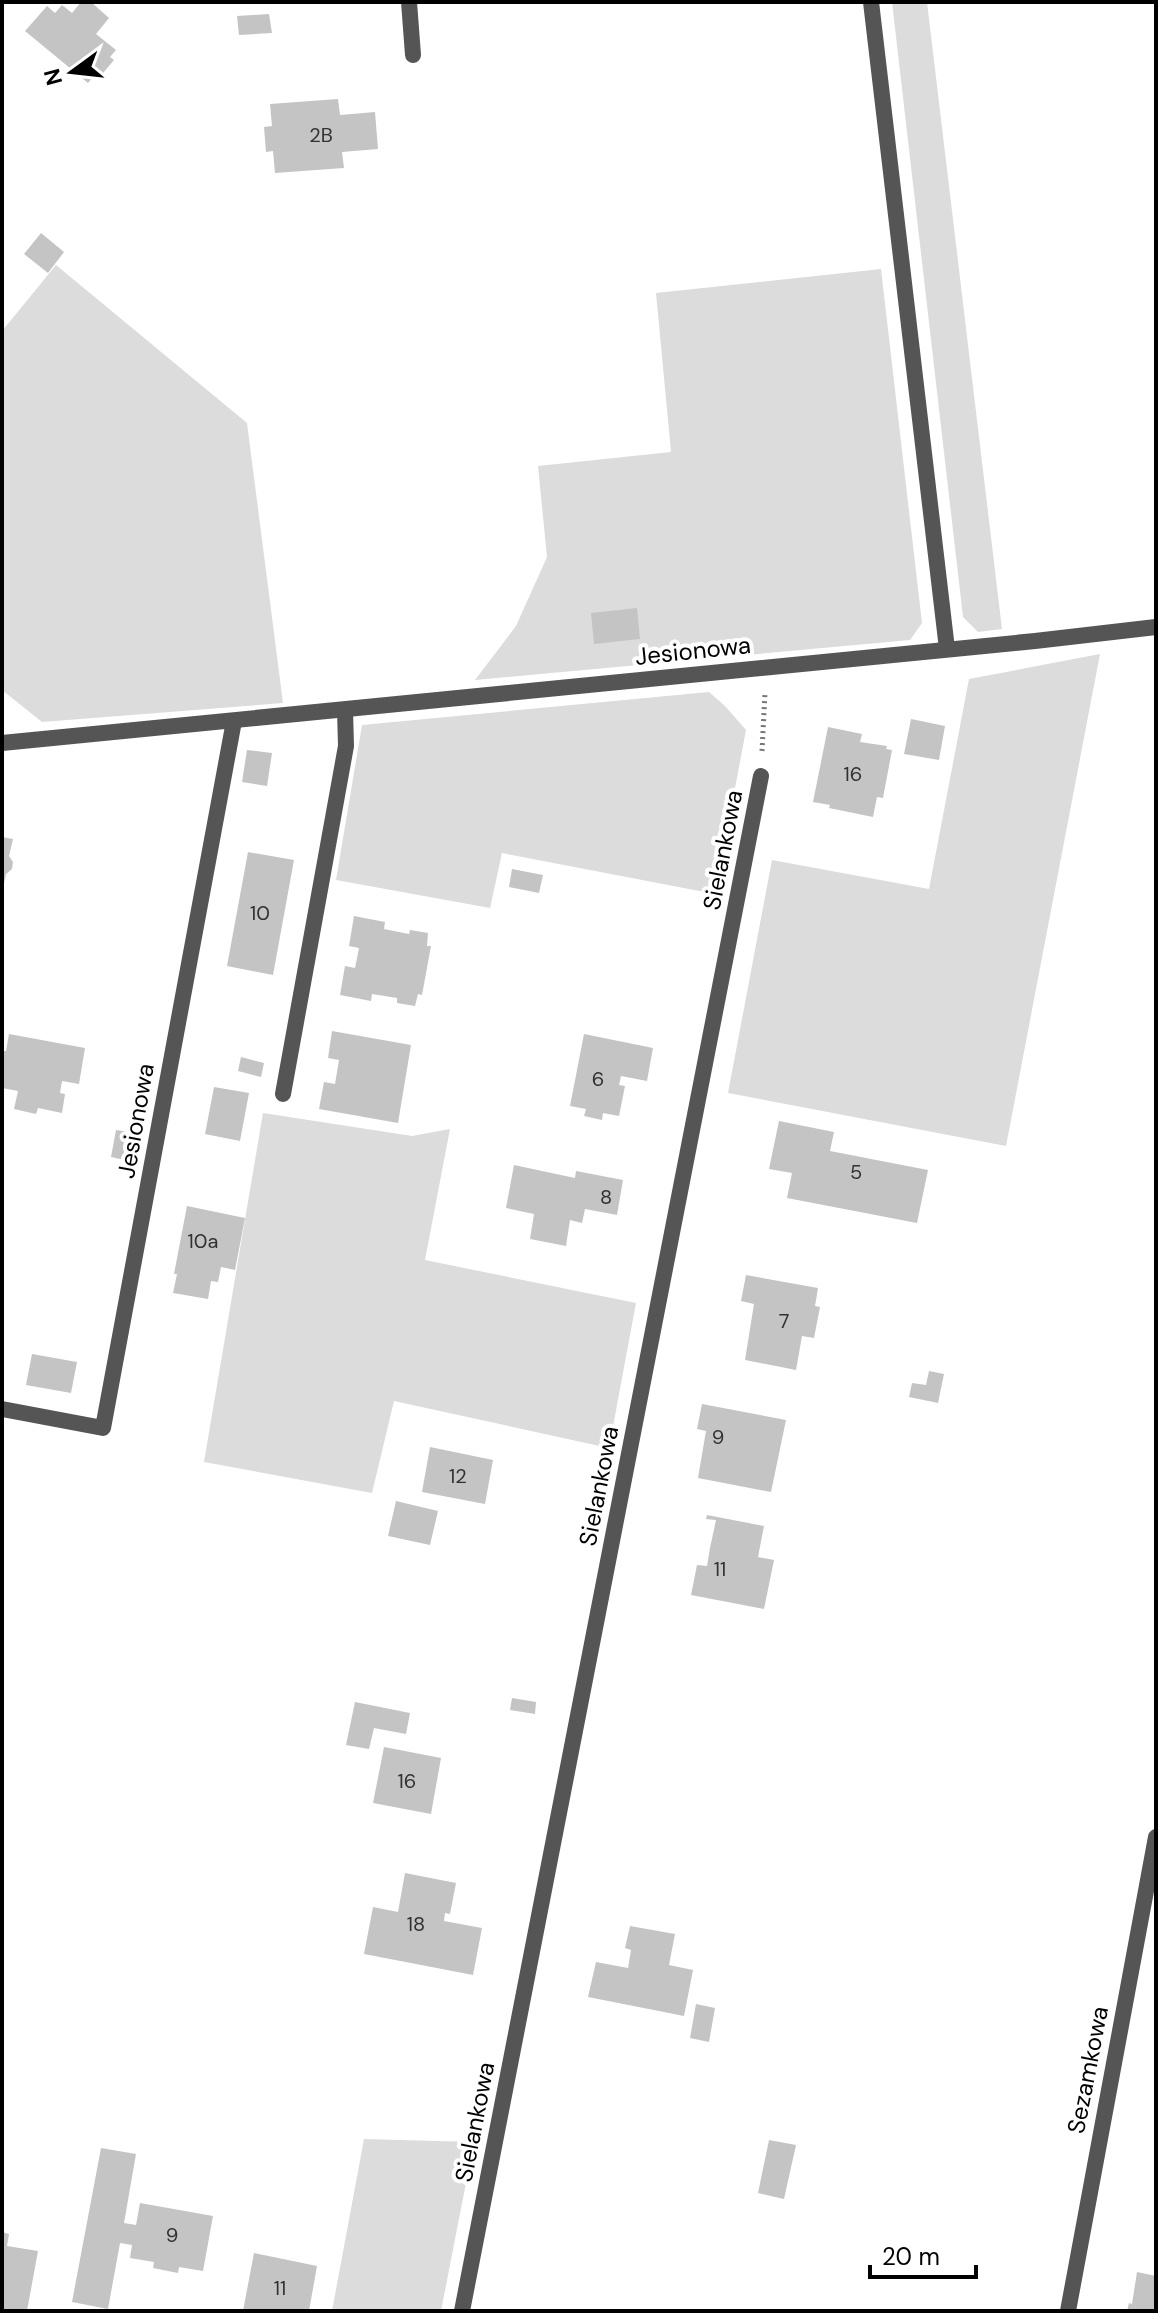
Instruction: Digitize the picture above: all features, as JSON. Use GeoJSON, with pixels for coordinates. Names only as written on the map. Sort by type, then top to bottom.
{"type":"FeatureCollection","features":[{"type":"Feature","properties":{"kind":"street"},"geometry":{"type":"LineString","coordinates":[[409,2],[413,55]]}},
{"type":"Feature","properties":{"kind":"street"},"geometry":{"type":"LineString","coordinates":[[871,2],[947,649]]}},
{"type":"Feature","properties":{"kind":"street","name":"Jesionowa"},"geometry":{"type":"LineString","coordinates":[[2,743],[1156,627]]}},
{"type":"Feature","properties":{"kind":"street"},"geometry":{"type":"LineString","coordinates":[[283,1094],[346,746],[345,710]]}},
{"type":"Feature","properties":{"kind":"street","name":"Jesionowa"},"geometry":{"type":"LineString","coordinates":[[2,1409],[103,1428],[234,721]]}},
{"type":"Feature","properties":{"kind":"street","name":"Sielankowa"},"geometry":{"type":"LineString","coordinates":[[462,2311],[761,776]]}},
{"type":"Feature","properties":{"kind":"street","name":"Sezamkowa"},"geometry":{"type":"LineString","coordinates":[[1068,2311],[1156,1837]]}},
{"type":"Feature","properties":{"kind":"path","name":"Sielankowa"},"geometry":{"type":"LineString","coordinates":[[761,776],[766,668]]}},
{"type":"Feature","properties":{"kind":"shaded area"},"geometry":{"type":"Polygon","coordinates":[[[892,2],[927,2],[1002,629],[978,632],[963,617],[892,2]]]}},
{"type":"Feature","properties":{"kind":"shaded area"},"geometry":{"type":"Polygon","coordinates":[[[56,265],[247,423],[283,703],[42,722],[2,690],[2,331],[56,265]]]}},
{"type":"Feature","properties":{"kind":"shaded area"},"geometry":{"type":"Polygon","coordinates":[[[881,269],[922,623],[910,640],[475,680],[516,626],[547,557],[538,466],[671,452],[656,293],[881,269]]]}},
{"type":"Feature","properties":{"kind":"shaded area"},"geometry":{"type":"Polygon","coordinates":[[[1100,654],[1006,1146],[728,1093],[772,860],[929,889],[969,679],[1100,654]]]}},
{"type":"Feature","properties":{"kind":"shaded area"},"geometry":{"type":"Polygon","coordinates":[[[709,692],[746,730],[715,894],[502,853],[490,908],[336,880],[362,725],[709,692]]]}},
{"type":"Feature","properties":{"kind":"shaded area"},"geometry":{"type":"Polygon","coordinates":[[[263,1113],[412,1136],[450,1129],[425,1260],[636,1303],[609,1448],[394,1401],[372,1493],[204,1462],[263,1113]]]}},
{"type":"Feature","properties":{"kind":"shaded area"},"geometry":{"type":"Polygon","coordinates":[[[364,2139],[474,2142],[441,2311],[332,2311],[364,2139]]]}},
{"type":"Feature","properties":{"kind":"building"},"geometry":{"type":"Polygon","coordinates":[[[81,2],[91,2],[109,18],[96,34],[116,50],[110,57],[114,60],[98,79],[94,76],[88,83],[25,31],[47,6],[55,13],[62,5],[72,13],[81,2]]]}},
{"type":"Feature","properties":{"kind":"building"},"geometry":{"type":"Polygon","coordinates":[[[269,14],[272,33],[239,35],[237,16],[269,14]]]}},
{"type":"Feature","properties":{"kind":"building"},"geometry":{"type":"Polygon","coordinates":[[[338,99],[340,115],[375,112],[378,149],[342,152],[344,168],[275,173],[273,151],[266,152],[264,127],[272,126],[270,104],[338,99]]]}},
{"type":"Feature","properties":{"kind":"building"},"geometry":{"type":"Polygon","coordinates":[[[41,233],[64,252],[48,273],[24,254],[41,233]]]}},
{"type":"Feature","properties":{"kind":"building"},"geometry":{"type":"Polygon","coordinates":[[[637,608],[640,639],[594,644],[591,613],[637,608]]]}},
{"type":"Feature","properties":{"kind":"building"},"geometry":{"type":"Polygon","coordinates":[[[911,719],[945,726],[939,760],[904,754],[911,719]]]}},
{"type":"Feature","properties":{"kind":"building"},"geometry":{"type":"Polygon","coordinates":[[[828,727],[862,734],[860,742],[887,746],[886,749],[892,750],[883,798],[877,797],[873,817],[813,802],[828,727]]]}},
{"type":"Feature","properties":{"kind":"building"},"geometry":{"type":"Polygon","coordinates":[[[247,750],[272,753],[267,786],[242,782],[247,750]]]}},
{"type":"Feature","properties":{"kind":"building"},"geometry":{"type":"Polygon","coordinates":[[[2,837],[13,839],[9,856],[13,862],[12,869],[6,874],[3,888],[2,837]]]}},
{"type":"Feature","properties":{"kind":"building"},"geometry":{"type":"Polygon","coordinates":[[[248,852],[294,860],[273,975],[227,966],[248,852]]]}},
{"type":"Feature","properties":{"kind":"building"},"geometry":{"type":"Polygon","coordinates":[[[512,869],[543,875],[539,893],[509,887],[512,869]]]}},
{"type":"Feature","properties":{"kind":"building"},"geometry":{"type":"Polygon","coordinates":[[[354,916],[385,922],[384,929],[409,934],[410,930],[428,933],[427,946],[431,946],[422,995],[418,994],[415,1006],[397,1003],[397,998],[372,994],[371,1001],[340,995],[345,966],[355,968],[359,948],[349,946],[354,916]]]}},
{"type":"Feature","properties":{"kind":"building"},"geometry":{"type":"Polygon","coordinates":[[[332,1031],[411,1045],[398,1123],[319,1109],[324,1082],[335,1084],[339,1060],[328,1058],[332,1031]]]}},
{"type":"Feature","properties":{"kind":"building"},"geometry":{"type":"Polygon","coordinates":[[[9,1034],[85,1048],[79,1084],[62,1081],[60,1093],[65,1094],[62,1113],[38,1108],[36,1114],[14,1109],[18,1091],[2,1088],[2,1051],[6,1051],[9,1034]]]}},
{"type":"Feature","properties":{"kind":"building"},"geometry":{"type":"Polygon","coordinates":[[[584,1034],[653,1048],[647,1081],[621,1076],[619,1085],[625,1086],[619,1116],[603,1113],[602,1120],[584,1116],[586,1109],[570,1106],[584,1034]]]}},
{"type":"Feature","properties":{"kind":"building"},"geometry":{"type":"Polygon","coordinates":[[[241,1057],[264,1063],[261,1077],[238,1071],[241,1057]]]}},
{"type":"Feature","properties":{"kind":"building"},"geometry":{"type":"Polygon","coordinates":[[[214,1087],[249,1093],[240,1141],[205,1134],[214,1087]]]}},
{"type":"Feature","properties":{"kind":"building"},"geometry":{"type":"Polygon","coordinates":[[[779,1121],[834,1132],[830,1151],[928,1170],[917,1223],[787,1198],[792,1173],[769,1169],[779,1121]]]}},
{"type":"Feature","properties":{"kind":"building"},"geometry":{"type":"Polygon","coordinates":[[[116,1130],[135,1133],[129,1161],[111,1157],[116,1130]]]}},
{"type":"Feature","properties":{"kind":"building"},"geometry":{"type":"Polygon","coordinates":[[[514,1165],[575,1178],[576,1171],[623,1180],[617,1215],[585,1209],[582,1223],[570,1220],[566,1246],[530,1239],[534,1214],[506,1208],[514,1165]]]}},
{"type":"Feature","properties":{"kind":"building"},"geometry":{"type":"Polygon","coordinates":[[[187,1206],[245,1218],[235,1270],[221,1267],[218,1282],[211,1281],[208,1299],[173,1293],[187,1206]]]}},
{"type":"Feature","properties":{"kind":"building"},"geometry":{"type":"Polygon","coordinates":[[[746,1275],[818,1288],[815,1306],[820,1307],[814,1338],[802,1336],[796,1370],[745,1360],[754,1304],[741,1301],[746,1275]]]}},
{"type":"Feature","properties":{"kind":"building"},"geometry":{"type":"Polygon","coordinates":[[[32,1354],[77,1362],[71,1393],[26,1385],[32,1354]]]}},
{"type":"Feature","properties":{"kind":"building"},"geometry":{"type":"Polygon","coordinates":[[[929,1371],[944,1374],[938,1403],[909,1397],[912,1383],[926,1385],[929,1371]]]}},
{"type":"Feature","properties":{"kind":"building"},"geometry":{"type":"Polygon","coordinates":[[[702,1404],[786,1420],[771,1492],[698,1478],[706,1431],[697,1429],[702,1404]]]}},
{"type":"Feature","properties":{"kind":"building"},"geometry":{"type":"Polygon","coordinates":[[[430,1447],[493,1460],[485,1504],[422,1492],[430,1447]]]}},
{"type":"Feature","properties":{"kind":"building"},"geometry":{"type":"Polygon","coordinates":[[[396,1501],[438,1511],[430,1545],[388,1536],[396,1501]]]}},
{"type":"Feature","properties":{"kind":"building"},"geometry":{"type":"Polygon","coordinates":[[[707,1515],[764,1526],[758,1557],[774,1560],[764,1609],[691,1595],[697,1565],[707,1566],[716,1520],[706,1519],[707,1515]]]}},
{"type":"Feature","properties":{"kind":"building"},"geometry":{"type":"Polygon","coordinates":[[[512,1698],[536,1702],[535,1714],[510,1710],[512,1698]]]}},
{"type":"Feature","properties":{"kind":"building"},"geometry":{"type":"Polygon","coordinates":[[[355,1702],[410,1713],[406,1734],[374,1728],[369,1749],[346,1745],[355,1702]]]}},
{"type":"Feature","properties":{"kind":"building"},"geometry":{"type":"Polygon","coordinates":[[[384,1747],[441,1758],[431,1814],[373,1803],[384,1747]]]}},
{"type":"Feature","properties":{"kind":"building"},"geometry":{"type":"Polygon","coordinates":[[[405,1873],[456,1883],[450,1914],[445,1913],[444,1921],[482,1928],[473,1975],[364,1954],[373,1907],[398,1912],[405,1873]]]}},
{"type":"Feature","properties":{"kind":"building"},"geometry":{"type":"Polygon","coordinates":[[[630,1926],[675,1934],[669,1965],[693,1970],[684,2016],[588,1997],[596,1962],[628,1968],[631,1950],[625,1948],[630,1926]]]}},
{"type":"Feature","properties":{"kind":"building"},"geometry":{"type":"Polygon","coordinates":[[[696,2004],[715,2008],[709,2042],[690,2038],[696,2004]]]}},
{"type":"Feature","properties":{"kind":"building"},"geometry":{"type":"Polygon","coordinates":[[[769,2140],[796,2145],[784,2199],[758,2193],[769,2140]]]}},
{"type":"Feature","properties":{"kind":"building"},"geometry":{"type":"Polygon","coordinates":[[[101,2148],[136,2154],[124,2223],[136,2225],[140,2203],[213,2216],[203,2271],[179,2267],[178,2273],[153,2268],[154,2262],[130,2258],[132,2245],[120,2243],[108,2309],[72,2302],[101,2148]]]}},
{"type":"Feature","properties":{"kind":"building"},"geometry":{"type":"Polygon","coordinates":[[[2,2232],[9,2234],[7,2246],[38,2251],[27,2311],[2,2311],[2,2232]]]}},
{"type":"Feature","properties":{"kind":"building"},"geometry":{"type":"Polygon","coordinates":[[[254,2253],[317,2266],[309,2311],[243,2311],[254,2253]]]}},
{"type":"Feature","properties":{"kind":"building"},"geometry":{"type":"Polygon","coordinates":[[[1137,2272],[1156,2276],[1156,2311],[1127,2311],[1129,2303],[1132,2304],[1137,2272]]]}}]}
